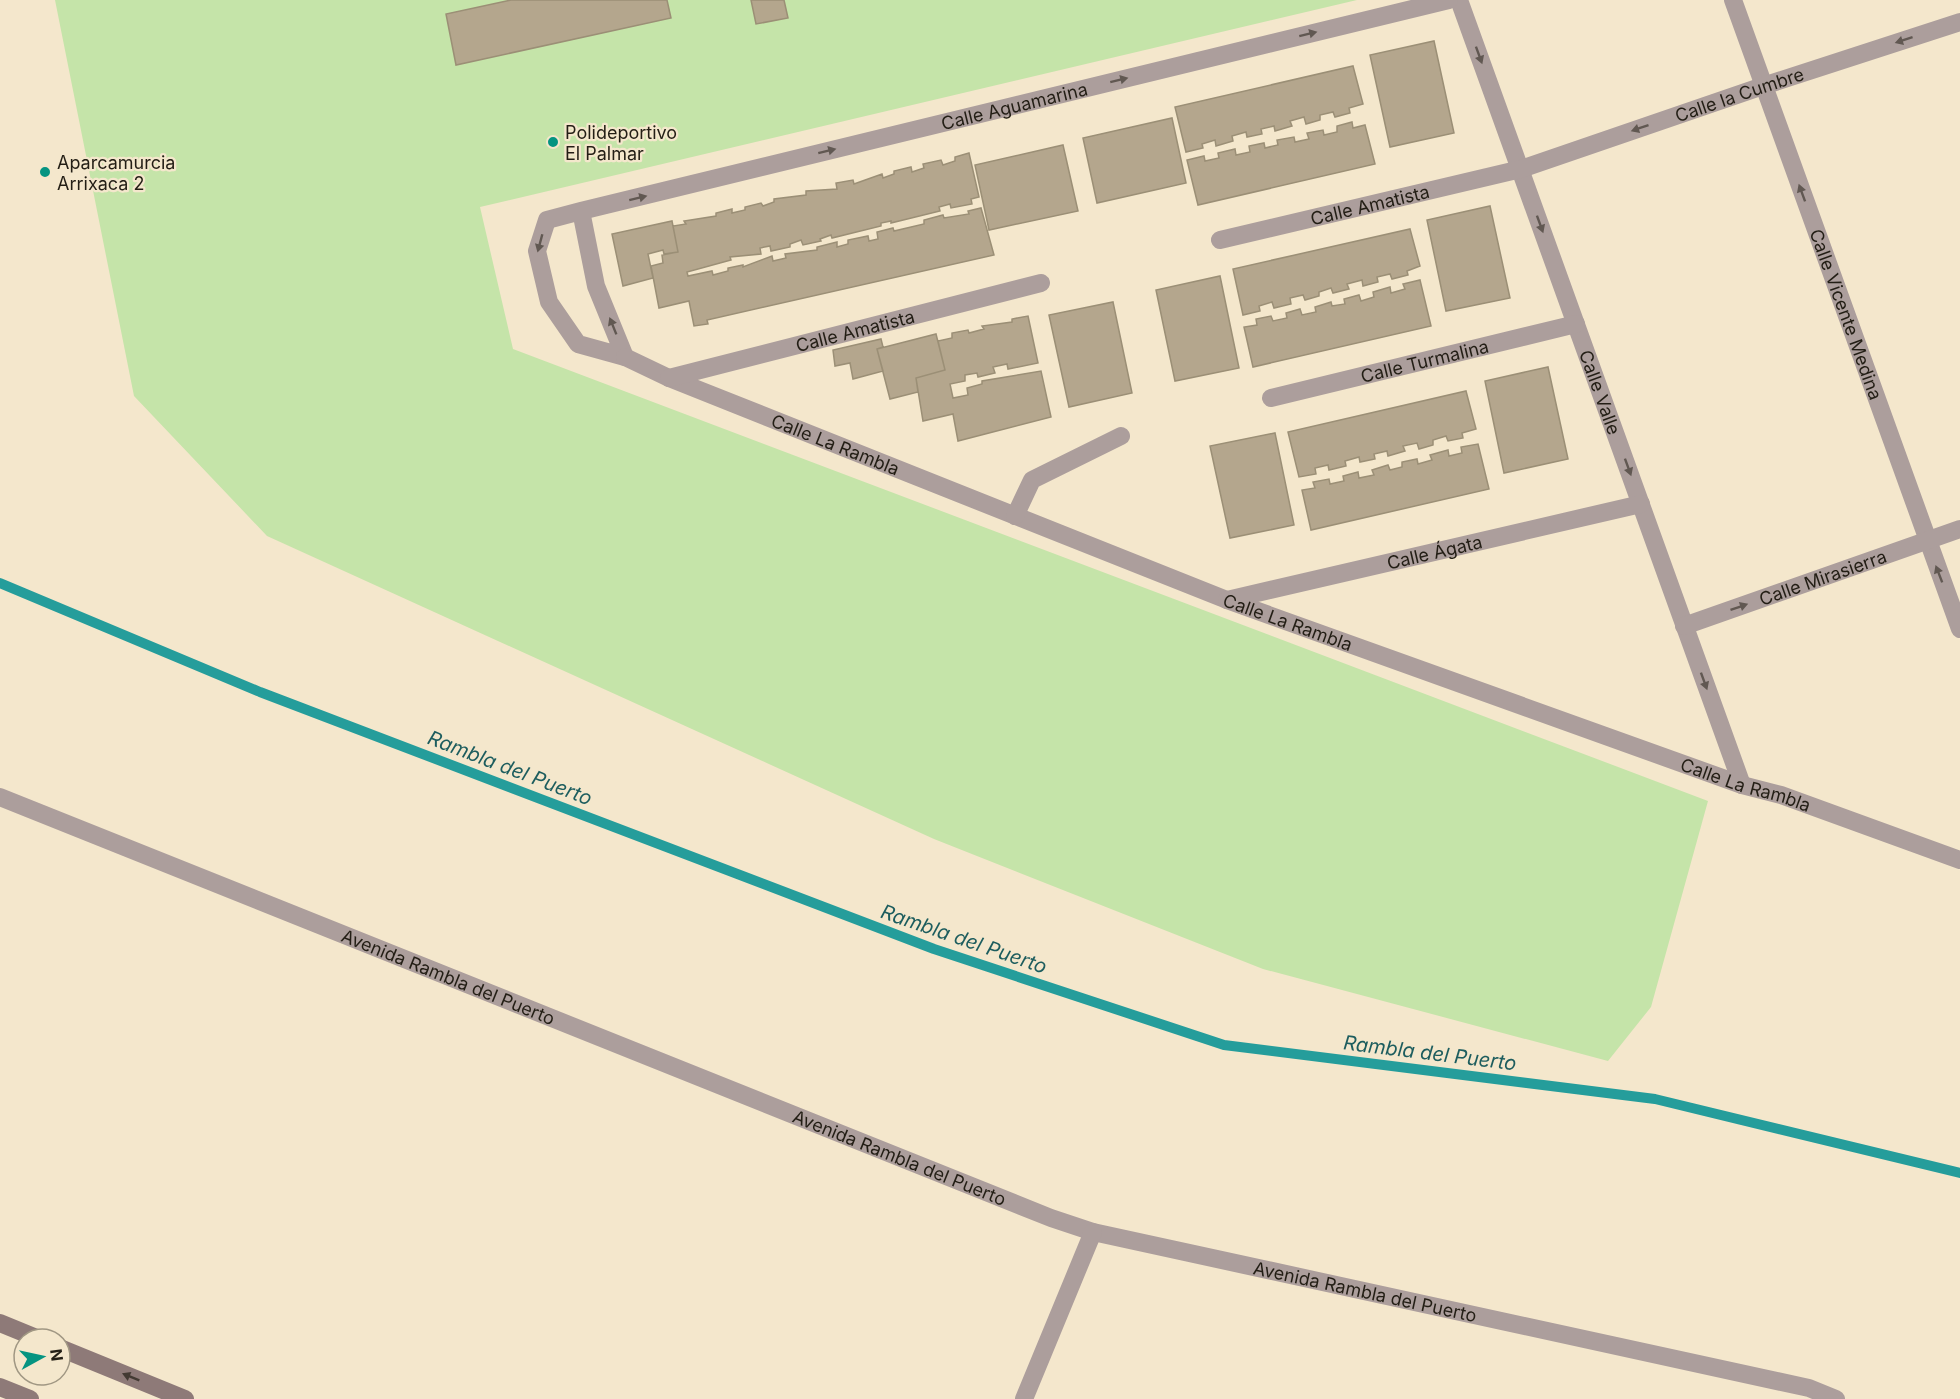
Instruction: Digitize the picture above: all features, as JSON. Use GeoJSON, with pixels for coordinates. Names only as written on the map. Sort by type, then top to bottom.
{"type":"FeatureCollection","features":[{"type":"Feature","properties":{"kind":"street","name":"Calle Aguamarina"},"geometry":{"type":"LineString","coordinates":[[581,212],[1449,0]]}},
{"type":"Feature","properties":{"kind":"street","name":"Calle Valle"},"geometry":{"type":"LineString","coordinates":[[1459,0],[1742,785]]}},
{"type":"Feature","properties":{"kind":"street","name":"Calle Vicente Medina"},"geometry":{"type":"LineString","coordinates":[[1733,0],[1960,629]]}},
{"type":"Feature","properties":{"kind":"street","name":"Calle la Cumbre"},"geometry":{"type":"LineString","coordinates":[[1521,169],[1763,86],[1960,22]]}},
{"type":"Feature","properties":{"kind":"street","name":"Calle Amatista"},"geometry":{"type":"LineString","coordinates":[[1220,240],[1521,169]]}},
{"type":"Feature","properties":{"kind":"street","name":"Calle La Rambla"},"geometry":{"type":"LineString","coordinates":[[581,212],[547,220],[537,251],[549,302],[578,344],[625,357],[669,378],[1227,600],[1742,785],[1782,795],[1960,860]]}},
{"type":"Feature","properties":{"kind":"street"},"geometry":{"type":"LineString","coordinates":[[581,212],[596,286],[625,357]]}},
{"type":"Feature","properties":{"kind":"street","name":"Calle Amatista"},"geometry":{"type":"LineString","coordinates":[[669,378],[1041,283]]}},
{"type":"Feature","properties":{"kind":"street","name":"Calle Turmalina"},"geometry":{"type":"LineString","coordinates":[[1271,398],[1576,324]]}},
{"type":"Feature","properties":{"kind":"street"},"geometry":{"type":"LineString","coordinates":[[1015,516],[1032,480],[1121,435]]}},
{"type":"Feature","properties":{"kind":"street","name":"Calle Ágata"},"geometry":{"type":"LineString","coordinates":[[1227,600],[1641,504]]}},
{"type":"Feature","properties":{"kind":"street","name":"Calle Mirasierra"},"geometry":{"type":"LineString","coordinates":[[1684,626],[1960,529]]}},
{"type":"Feature","properties":{"kind":"street","name":"Avenida Rambla del Puerto"},"geometry":{"type":"LineString","coordinates":[[0,797],[1040,1214],[1093,1232],[1836,1399]]}},
{"type":"Feature","properties":{"kind":"street"},"geometry":{"type":"LineString","coordinates":[[1024,1399],[1093,1232]]}},
{"type":"Feature","properties":{"kind":"street"},"geometry":{"type":"LineString","coordinates":[[72,1353],[185,1399]]}},
{"type":"Feature","properties":{"kind":"street"},"geometry":{"type":"LineString","coordinates":[[0,1387],[30,1399]]}},
{"type":"Feature","properties":{"kind":"green space"},"geometry":{"type":"Polygon","coordinates":[[[55,0],[511,0],[447,14],[667,0],[751,0],[756,24],[788,18],[784,0],[1357,0],[480,207],[513,349],[1708,801],[1651,1007],[1608,1061],[1263,969],[934,839],[267,536],[134,396],[55,0]]]}},
{"type":"Feature","properties":{"kind":"building"},"geometry":{"type":"Polygon","coordinates":[[[511,0],[667,0],[671,18],[456,65],[446,14],[511,0]]]}},
{"type":"Feature","properties":{"kind":"building"},"geometry":{"type":"Polygon","coordinates":[[[751,0],[784,0],[788,18],[756,24],[751,0]]]}},
{"type":"Feature","properties":{"kind":"building"},"geometry":{"type":"Polygon","coordinates":[[[1434,41],[1454,133],[1390,147],[1370,55],[1434,41]]]}},
{"type":"Feature","properties":{"kind":"building"},"geometry":{"type":"Polygon","coordinates":[[[1353,66],[1363,104],[1349,108],[1350,113],[1335,117],[1333,112],[1320,115],[1320,120],[1306,124],[1304,117],[1290,121],[1292,126],[1275,131],[1274,126],[1261,129],[1262,134],[1247,137],[1246,132],[1232,136],[1233,141],[1216,146],[1215,140],[1202,144],[1203,148],[1186,152],[1175,107],[1353,66]]]}},
{"type":"Feature","properties":{"kind":"building"},"geometry":{"type":"Polygon","coordinates":[[[1172,118],[1186,183],[1097,203],[1083,138],[1172,118]]]}},
{"type":"Feature","properties":{"kind":"building"},"geometry":{"type":"Polygon","coordinates":[[[1352,122],[1353,128],[1365,125],[1375,164],[1198,205],[1187,160],[1204,156],[1205,161],[1219,158],[1218,153],[1235,149],[1236,155],[1250,152],[1249,146],[1264,143],[1265,148],[1278,145],[1277,140],[1294,137],[1295,142],[1309,139],[1307,133],[1323,130],[1324,135],[1337,132],[1337,126],[1352,122]]]}},
{"type":"Feature","properties":{"kind":"building"},"geometry":{"type":"Polygon","coordinates":[[[1063,145],[1078,211],[989,230],[975,165],[1063,145]]]}},
{"type":"Feature","properties":{"kind":"building"},"geometry":{"type":"Polygon","coordinates":[[[969,153],[979,197],[971,199],[972,204],[951,208],[950,204],[939,207],[940,211],[891,223],[891,221],[881,223],[881,226],[832,238],[831,235],[820,239],[821,241],[803,245],[801,240],[790,244],[790,247],[771,251],[770,246],[760,248],[761,254],[730,257],[731,260],[687,272],[688,276],[712,271],[713,275],[728,271],[728,268],[743,265],[743,267],[772,256],[773,261],[786,258],[785,254],[817,250],[817,247],[837,242],[837,247],[848,244],[848,240],[868,236],[869,241],[878,239],[877,232],[893,228],[894,231],[924,224],[924,220],[943,215],[944,218],[969,214],[968,211],[981,208],[994,255],[707,320],[708,324],[694,326],[689,301],[659,308],[651,266],[663,263],[662,255],[678,252],[673,226],[686,224],[684,221],[716,216],[716,213],[732,209],[732,213],[761,203],[763,206],[774,202],[774,199],[806,195],[806,191],[837,189],[836,183],[853,180],[854,184],[882,174],[883,178],[894,174],[894,171],[911,167],[912,172],[924,168],[923,164],[941,160],[943,165],[955,161],[955,157],[969,153]]]}},
{"type":"Feature","properties":{"kind":"building"},"geometry":{"type":"Polygon","coordinates":[[[1490,206],[1510,298],[1446,311],[1427,220],[1490,206]]]}},
{"type":"Feature","properties":{"kind":"building"},"geometry":{"type":"Polygon","coordinates":[[[672,221],[678,252],[664,254],[663,250],[648,254],[653,278],[623,286],[612,234],[672,221]]]}},
{"type":"Feature","properties":{"kind":"building"},"geometry":{"type":"Polygon","coordinates":[[[1410,229],[1420,266],[1407,271],[1408,275],[1392,279],[1390,274],[1377,277],[1378,282],[1363,286],[1362,280],[1347,284],[1349,289],[1333,293],[1331,288],[1319,292],[1319,296],[1305,300],[1303,295],[1290,298],[1291,304],[1274,308],[1272,302],[1259,306],[1260,311],[1243,315],[1233,269],[1410,229]]]}},
{"type":"Feature","properties":{"kind":"building"},"geometry":{"type":"Polygon","coordinates":[[[1220,276],[1239,368],[1175,381],[1156,290],[1220,276]]]}},
{"type":"Feature","properties":{"kind":"building"},"geometry":{"type":"Polygon","coordinates":[[[1420,280],[1431,326],[1253,367],[1244,327],[1257,325],[1256,319],[1271,316],[1273,321],[1287,318],[1286,313],[1300,309],[1302,315],[1316,312],[1315,307],[1331,302],[1332,306],[1345,304],[1344,299],[1359,295],[1361,301],[1374,297],[1373,292],[1390,287],[1391,293],[1405,289],[1403,284],[1420,280]]]}},
{"type":"Feature","properties":{"kind":"building"},"geometry":{"type":"Polygon","coordinates":[[[1113,302],[1132,393],[1069,407],[1049,315],[1113,302]]]}},
{"type":"Feature","properties":{"kind":"building"},"geometry":{"type":"Polygon","coordinates":[[[1028,316],[1038,363],[1008,369],[1007,364],[993,367],[995,373],[978,377],[977,373],[965,375],[965,381],[950,384],[953,398],[968,395],[967,388],[982,384],[982,381],[1041,371],[1051,417],[958,441],[953,414],[923,421],[916,378],[945,370],[938,341],[952,338],[952,333],[968,330],[969,333],[984,329],[982,326],[1012,322],[1012,319],[1028,316]]]}},
{"type":"Feature","properties":{"kind":"building"},"geometry":{"type":"Polygon","coordinates":[[[936,334],[945,370],[916,378],[918,392],[890,399],[877,349],[936,334]]]}},
{"type":"Feature","properties":{"kind":"building"},"geometry":{"type":"Polygon","coordinates":[[[881,339],[883,347],[877,349],[883,371],[853,379],[850,363],[835,366],[833,350],[881,339]]]}},
{"type":"Feature","properties":{"kind":"building"},"geometry":{"type":"Polygon","coordinates":[[[1548,367],[1568,459],[1504,473],[1485,381],[1548,367]]]}},
{"type":"Feature","properties":{"kind":"building"},"geometry":{"type":"Polygon","coordinates":[[[1466,391],[1476,429],[1462,433],[1463,438],[1448,441],[1446,436],[1433,440],[1433,445],[1419,449],[1417,443],[1403,446],[1405,451],[1388,456],[1387,451],[1374,454],[1375,459],[1360,462],[1359,457],[1345,461],[1346,466],[1329,470],[1328,465],[1315,468],[1316,474],[1299,477],[1288,432],[1466,391]]]}},
{"type":"Feature","properties":{"kind":"building"},"geometry":{"type":"Polygon","coordinates":[[[1275,433],[1294,525],[1230,538],[1210,446],[1275,433]]]}},
{"type":"Feature","properties":{"kind":"building"},"geometry":{"type":"Polygon","coordinates":[[[1478,444],[1489,489],[1311,530],[1302,490],[1315,488],[1313,482],[1329,479],[1330,484],[1344,481],[1343,476],[1358,472],[1359,478],[1374,475],[1372,470],[1388,465],[1390,470],[1402,467],[1402,462],[1417,459],[1418,464],[1432,460],[1430,455],[1448,450],[1449,456],[1462,453],[1461,447],[1478,444]]]}},
{"type":"Feature","properties":{"kind":"waterway","name":"Rambla del Puerto"},"geometry":{"type":"LineString","coordinates":[[0,583],[260,692],[934,949],[1224,1045],[1655,1099],[1960,1173]]}},
{"type":"Feature","properties":{"kind":"place","name":"Polideportivo El Palmar"},"geometry":{"type":"Point","coordinates":[553,142]}},
{"type":"Feature","properties":{"kind":"place","name":"Aparcamurcia Arrixaca 2"},"geometry":{"type":"Point","coordinates":[45,172]}}]}
